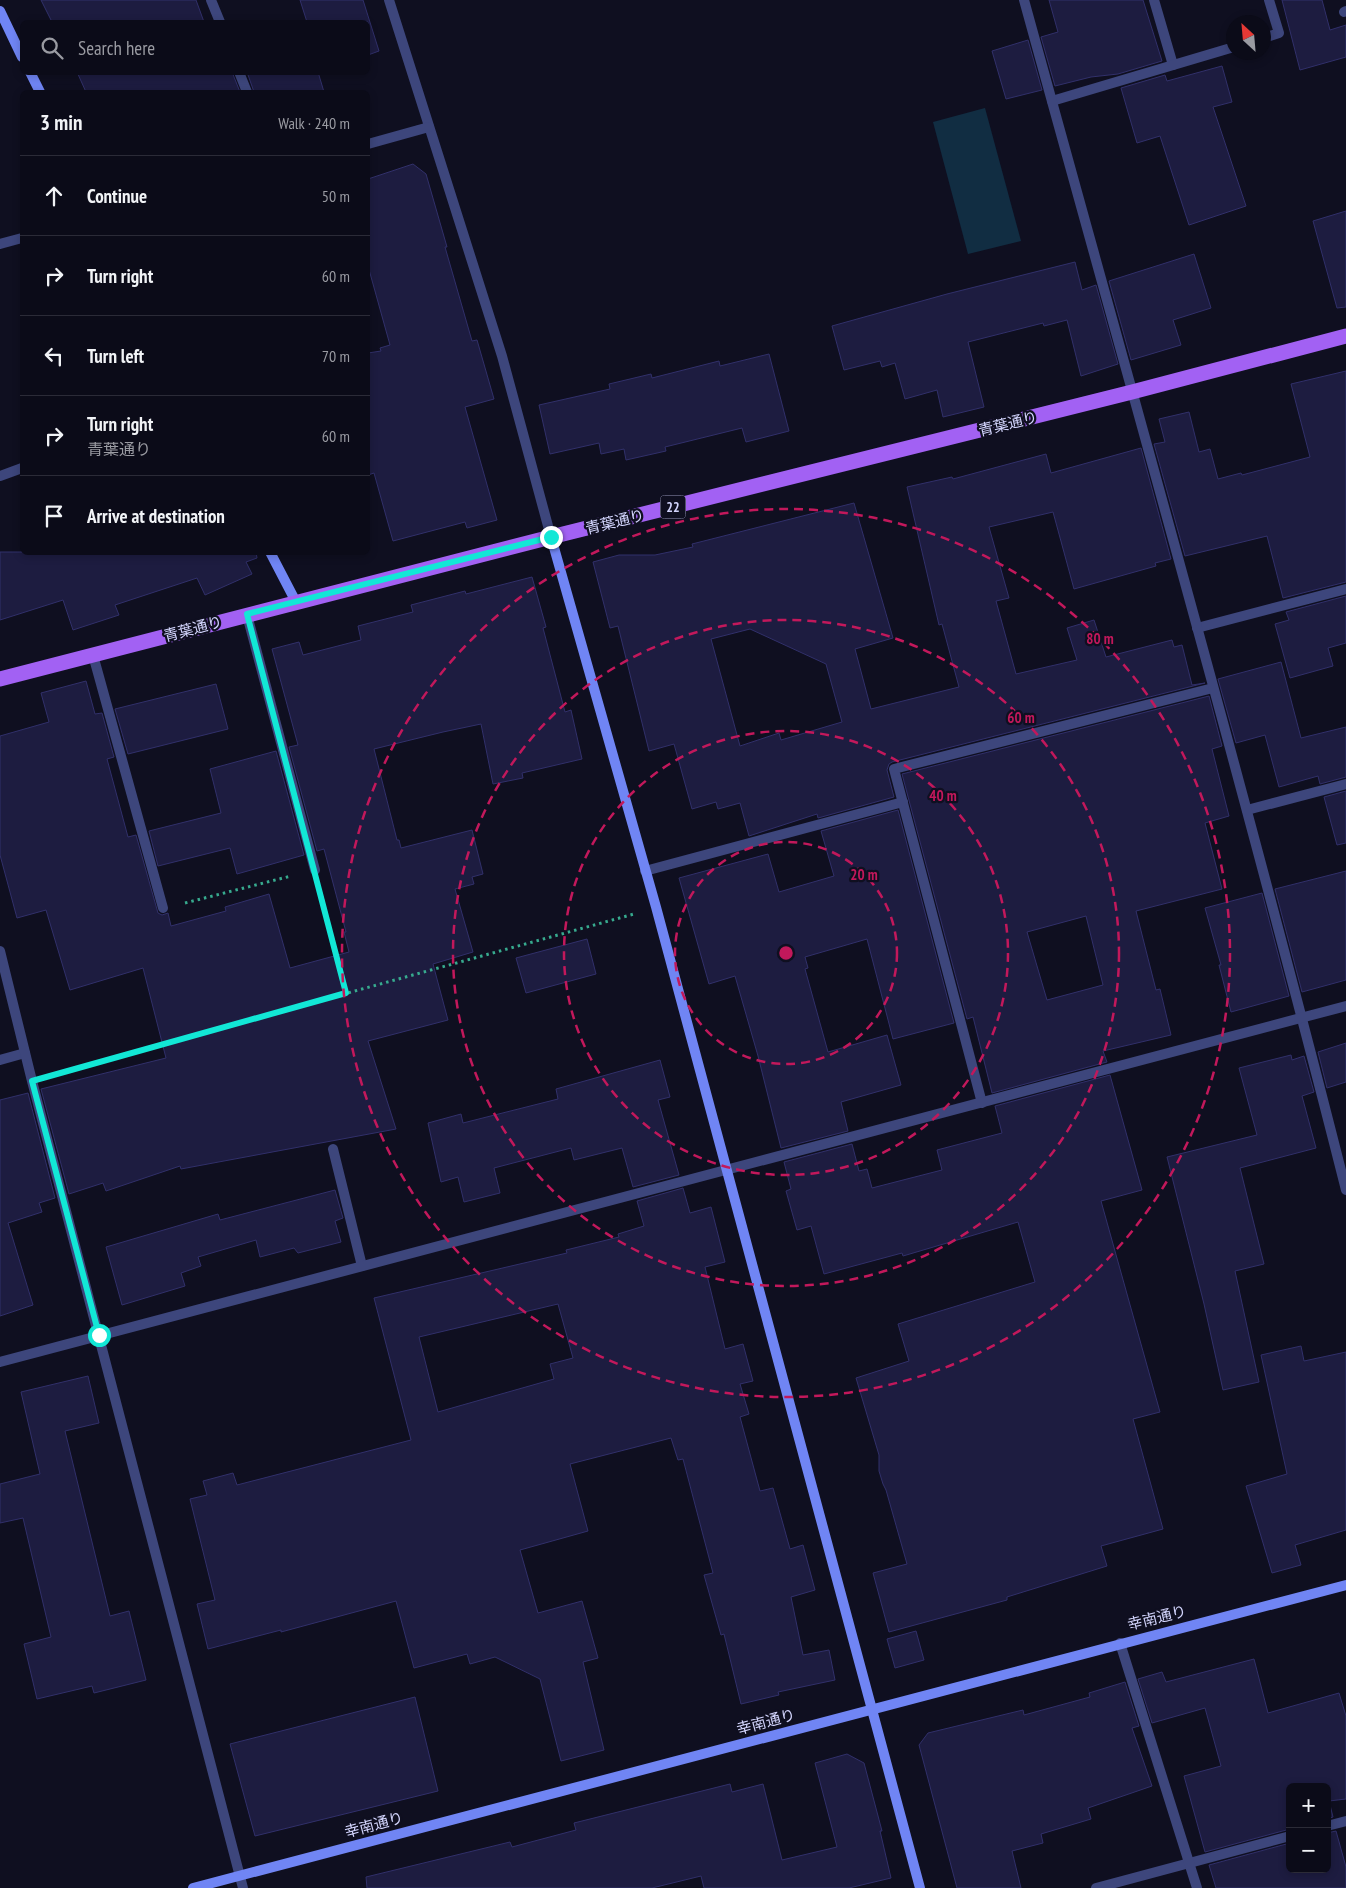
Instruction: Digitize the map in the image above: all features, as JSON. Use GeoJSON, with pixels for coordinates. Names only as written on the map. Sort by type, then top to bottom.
{"type":"FeatureCollection","features":[{"type":"Feature","properties":{"kind":"main road","name":"青葉通り"},"geometry":{"type":"LineString","coordinates":[[0,679],[247,614],[1132,392],[1346,336]]}},
{"type":"Feature","properties":{"kind":"street"},"geometry":{"type":"LineString","coordinates":[[211,0],[219,20]]}},
{"type":"Feature","properties":{"kind":"street"},"geometry":{"type":"LineString","coordinates":[[390,0],[502,356],[656,908],[920,1888]]}},
{"type":"Feature","properties":{"kind":"street"},"geometry":{"type":"LineString","coordinates":[[1024,0],[1247,810],[1303,1018],[1346,1190]]}},
{"type":"Feature","properties":{"kind":"street"},"geometry":{"type":"LineString","coordinates":[[1154,0],[1173,65]]}},
{"type":"Feature","properties":{"kind":"street"},"geometry":{"type":"LineString","coordinates":[[1269,0],[1278,33],[1271,36]]}},
{"type":"Feature","properties":{"kind":"street"},"geometry":{"type":"LineString","coordinates":[[0,11],[20,53]]}},
{"type":"Feature","properties":{"kind":"street"},"geometry":{"type":"LineString","coordinates":[[1052,102],[1226,49]]}},
{"type":"Feature","properties":{"kind":"street"},"geometry":{"type":"LineString","coordinates":[[32,75],[39,90]]}},
{"type":"Feature","properties":{"kind":"street"},"geometry":{"type":"LineString","coordinates":[[240,75],[246,90]]}},
{"type":"Feature","properties":{"kind":"street"},"geometry":{"type":"LineString","coordinates":[[370,143],[430,127]]}},
{"type":"Feature","properties":{"kind":"street"},"geometry":{"type":"LineString","coordinates":[[0,244],[20,239]]}},
{"type":"Feature","properties":{"kind":"street"},"geometry":{"type":"LineString","coordinates":[[0,476],[20,469]]}},
{"type":"Feature","properties":{"kind":"street"},"geometry":{"type":"LineString","coordinates":[[272,555],[296,602]]}},
{"type":"Feature","properties":{"kind":"street"},"geometry":{"type":"LineString","coordinates":[[1197,628],[1346,588]]}},
{"type":"Feature","properties":{"kind":"street"},"geometry":{"type":"LineString","coordinates":[[247,614],[315,870]]}},
{"type":"Feature","properties":{"kind":"street"},"geometry":{"type":"LineString","coordinates":[[93,655],[163,908]]}},
{"type":"Feature","properties":{"kind":"street"},"geometry":{"type":"LineString","coordinates":[[982,1103],[894,769],[1213,688]]}},
{"type":"Feature","properties":{"kind":"street"},"geometry":{"type":"LineString","coordinates":[[1247,810],[1346,784]]}},
{"type":"Feature","properties":{"kind":"street"},"geometry":{"type":"LineString","coordinates":[[645,871],[903,802]]}},
{"type":"Feature","properties":{"kind":"street"},"geometry":{"type":"LineString","coordinates":[[0,951],[32,1081],[243,1888]]}},
{"type":"Feature","properties":{"kind":"street"},"geometry":{"type":"LineString","coordinates":[[0,1362],[1346,1006]]}},
{"type":"Feature","properties":{"kind":"street"},"geometry":{"type":"LineString","coordinates":[[0,1060],[25,1052]]}},
{"type":"Feature","properties":{"kind":"street"},"geometry":{"type":"LineString","coordinates":[[333,1149],[362,1266]]}},
{"type":"Feature","properties":{"kind":"street","name":"幸南通り"},"geometry":{"type":"LineString","coordinates":[[193,1888],[1346,1585]]}},
{"type":"Feature","properties":{"kind":"street"},"geometry":{"type":"LineString","coordinates":[[1120,1643],[1197,1888]]}},
{"type":"Feature","properties":{"kind":"street"},"geometry":{"type":"LineString","coordinates":[[1331,1825],[1346,1821]]}},
{"type":"Feature","properties":{"kind":"street"},"geometry":{"type":"LineString","coordinates":[[1096,1888],[1286,1837]]}},
{"type":"Feature","properties":{"kind":"path"},"geometry":{"type":"LineString","coordinates":[[163,908],[315,870],[346,993]]}},
{"type":"Feature","properties":{"kind":"path"},"geometry":{"type":"LineString","coordinates":[[32,1081],[656,908]]}},
{"type":"Feature","properties":{"kind":"water"},"geometry":{"type":"Polygon","coordinates":[[[985,108],[1021,241],[968,254],[933,122],[985,108]]]}},
{"type":"Feature","properties":{"kind":"building"},"geometry":{"type":"Polygon","coordinates":[[[41,0],[196,0],[203,20],[51,20],[41,0]]]}},
{"type":"Feature","properties":{"kind":"building"},"geometry":{"type":"Polygon","coordinates":[[[300,0],[363,0],[369,20],[306,20],[300,0]]]}},
{"type":"Feature","properties":{"kind":"building"},"geometry":{"type":"Polygon","coordinates":[[[1049,0],[1143,0],[1162,61],[1118,74],[1091,77],[1055,86],[1041,37],[1058,32],[1049,0]]]}},
{"type":"Feature","properties":{"kind":"building"},"geometry":{"type":"Polygon","coordinates":[[[1282,0],[1322,0],[1330,30],[1346,25],[1346,57],[1300,70],[1282,0]]]}},
{"type":"Feature","properties":{"kind":"building"},"geometry":{"type":"Polygon","coordinates":[[[370,22],[379,51],[370,54],[370,22]]]}},
{"type":"Feature","properties":{"kind":"building"},"geometry":{"type":"Polygon","coordinates":[[[1028,40],[1042,90],[1006,99],[992,51],[1028,40]]]}},
{"type":"Feature","properties":{"kind":"building"},"geometry":{"type":"Polygon","coordinates":[[[1222,66],[1232,102],[1213,107],[1246,206],[1189,225],[1160,136],[1137,143],[1121,88],[1165,75],[1167,81],[1222,66]]]}},
{"type":"Feature","properties":{"kind":"building"},"geometry":{"type":"Polygon","coordinates":[[[78,75],[233,75],[239,90],[85,90],[78,75]]]}},
{"type":"Feature","properties":{"kind":"building"},"geometry":{"type":"Polygon","coordinates":[[[248,75],[319,75],[323,90],[253,90],[248,75]]]}},
{"type":"Feature","properties":{"kind":"building"},"geometry":{"type":"Polygon","coordinates":[[[413,164],[426,174],[472,341],[477,340],[494,399],[465,407],[497,520],[467,528],[465,522],[393,541],[374,473],[370,474],[370,353],[381,351],[380,348],[390,345],[370,273],[370,178],[413,164]]]}},
{"type":"Feature","properties":{"kind":"building"},"geometry":{"type":"Polygon","coordinates":[[[1346,211],[1346,307],[1337,308],[1313,221],[1346,211]]]}},
{"type":"Feature","properties":{"kind":"building"},"geometry":{"type":"Polygon","coordinates":[[[1194,254],[1211,308],[1173,320],[1181,345],[1131,360],[1109,281],[1194,254]]]}},
{"type":"Feature","properties":{"kind":"building"},"geometry":{"type":"Polygon","coordinates":[[[1075,262],[1082,290],[1096,285],[1118,364],[1081,376],[1067,320],[1044,326],[1043,323],[968,342],[984,407],[943,417],[937,390],[905,399],[895,363],[882,367],[880,361],[844,370],[832,326],[947,294],[1075,262]]]}},
{"type":"Feature","properties":{"kind":"building"},"geometry":{"type":"Polygon","coordinates":[[[769,354],[789,431],[746,442],[742,428],[665,447],[666,451],[626,460],[624,449],[601,454],[599,443],[550,454],[539,405],[610,389],[609,384],[651,374],[652,378],[719,361],[720,366],[769,354]]]}},
{"type":"Feature","properties":{"kind":"building"},"geometry":{"type":"Polygon","coordinates":[[[1346,371],[1346,582],[1283,598],[1267,536],[1185,556],[1154,444],[1165,442],[1159,419],[1189,412],[1199,452],[1210,449],[1218,479],[1241,473],[1242,475],[1310,457],[1291,384],[1346,371]]]}},
{"type":"Feature","properties":{"kind":"building"},"geometry":{"type":"Polygon","coordinates":[[[1141,448],[1171,559],[1155,563],[1156,566],[1074,589],[1053,512],[989,527],[1009,598],[996,601],[1016,674],[1077,660],[1067,628],[1094,620],[1106,657],[1172,640],[1174,647],[1182,645],[1192,685],[1205,683],[892,762],[887,770],[894,797],[818,818],[817,814],[749,836],[740,803],[718,809],[716,802],[692,809],[674,744],[649,751],[618,626],[610,628],[593,562],[619,555],[655,555],[693,547],[692,544],[854,503],[893,638],[855,649],[871,709],[959,687],[942,624],[939,625],[907,487],[952,477],[953,479],[1046,454],[1051,473],[1141,448]],[[750,629],[711,639],[740,746],[779,733],[781,740],[842,722],[826,664],[750,629]]]}},
{"type":"Feature","properties":{"kind":"building"},"geometry":{"type":"Polygon","coordinates":[[[0,552],[20,552],[20,555],[256,555],[257,558],[246,562],[252,574],[205,595],[197,578],[115,605],[119,615],[73,630],[63,600],[0,620],[0,552]]]}},
{"type":"Feature","properties":{"kind":"building"},"geometry":{"type":"Polygon","coordinates":[[[532,577],[546,627],[543,628],[565,712],[571,710],[582,759],[522,773],[523,778],[493,784],[481,724],[374,749],[397,840],[399,840],[401,848],[472,830],[483,874],[472,877],[474,884],[455,889],[473,952],[433,964],[448,1020],[368,1041],[396,1129],[181,1169],[180,1166],[106,1191],[103,1183],[69,1194],[41,1089],[166,1058],[143,968],[70,990],[46,910],[17,918],[0,855],[0,736],[49,722],[41,693],[86,681],[95,714],[102,713],[114,757],[107,759],[128,837],[136,835],[158,913],[162,915],[168,913],[171,926],[226,911],[225,907],[269,894],[290,968],[349,952],[344,932],[346,932],[324,849],[317,851],[289,747],[298,745],[272,649],[299,642],[303,655],[361,640],[358,626],[413,612],[411,605],[465,591],[466,594],[532,577]]]}},
{"type":"Feature","properties":{"kind":"building"},"geometry":{"type":"Polygon","coordinates":[[[1346,596],[1346,643],[1328,648],[1333,666],[1290,678],[1275,624],[1289,620],[1286,612],[1346,596]]]}},
{"type":"Feature","properties":{"kind":"building"},"geometry":{"type":"Polygon","coordinates":[[[1281,662],[1301,738],[1346,727],[1346,777],[1320,784],[1318,776],[1279,787],[1265,735],[1236,743],[1218,679],[1281,662]]]}},
{"type":"Feature","properties":{"kind":"building"},"geometry":{"type":"Polygon","coordinates":[[[216,684],[228,729],[128,754],[115,709],[216,684]]]}},
{"type":"Feature","properties":{"kind":"building"},"geometry":{"type":"Polygon","coordinates":[[[1209,696],[1222,746],[1212,749],[1229,816],[1205,823],[1222,889],[1136,911],[1156,990],[1160,989],[1171,1035],[1103,1051],[1107,1062],[992,1093],[973,1017],[967,1019],[902,774],[1209,696]],[[1086,916],[1027,932],[1047,1000],[1103,985],[1086,916]]]}},
{"type":"Feature","properties":{"kind":"building"},"geometry":{"type":"Polygon","coordinates":[[[276,751],[304,855],[237,874],[230,848],[158,866],[149,831],[221,813],[210,769],[276,751]]]}},
{"type":"Feature","properties":{"kind":"building"},"geometry":{"type":"Polygon","coordinates":[[[1346,791],[1346,843],[1337,845],[1324,797],[1346,791]]]}},
{"type":"Feature","properties":{"kind":"building"},"geometry":{"type":"Polygon","coordinates":[[[898,810],[954,1023],[893,1039],[867,939],[805,957],[808,968],[805,969],[828,1052],[887,1035],[901,1085],[841,1102],[848,1131],[781,1148],[758,1056],[735,976],[709,984],[679,878],[768,854],[779,892],[834,876],[821,831],[898,810]]]}},
{"type":"Feature","properties":{"kind":"building"},"geometry":{"type":"Polygon","coordinates":[[[1346,871],[1346,980],[1302,992],[1275,889],[1346,871]]]}},
{"type":"Feature","properties":{"kind":"building"},"geometry":{"type":"Polygon","coordinates":[[[1262,893],[1289,996],[1231,1012],[1219,965],[1221,965],[1205,908],[1262,893]]]}},
{"type":"Feature","properties":{"kind":"building"},"geometry":{"type":"Polygon","coordinates":[[[587,939],[596,974],[526,993],[516,958],[587,939]]]}},
{"type":"Feature","properties":{"kind":"building"},"geometry":{"type":"Polygon","coordinates":[[[1346,1043],[1346,1082],[1327,1088],[1318,1052],[1346,1043]]]}},
{"type":"Feature","properties":{"kind":"building"},"geometry":{"type":"Polygon","coordinates":[[[1291,1055],[1292,1060],[1304,1056],[1314,1092],[1302,1096],[1316,1148],[1240,1168],[1264,1264],[1235,1271],[1259,1382],[1223,1390],[1204,1304],[1167,1157],[1257,1135],[1239,1068],[1291,1055]]]}},
{"type":"Feature","properties":{"kind":"building"},"geometry":{"type":"Polygon","coordinates":[[[660,1060],[670,1097],[658,1100],[679,1175],[633,1187],[622,1148],[574,1160],[571,1148],[494,1168],[500,1193],[464,1202],[458,1177],[441,1182],[428,1123],[461,1114],[463,1123],[558,1099],[556,1089],[660,1060]]]}},
{"type":"Feature","properties":{"kind":"building"},"geometry":{"type":"Polygon","coordinates":[[[1110,1075],[1142,1190],[1101,1201],[1160,1412],[1133,1419],[1163,1529],[1101,1546],[1107,1566],[1007,1597],[1007,1600],[889,1632],[873,1573],[907,1564],[879,1471],[879,1455],[856,1378],[909,1361],[898,1324],[1035,1282],[1018,1222],[903,1256],[902,1253],[824,1274],[811,1226],[797,1230],[786,1191],[791,1189],[784,1162],[852,1144],[859,1171],[867,1169],[872,1188],[942,1170],[937,1150],[1002,1133],[995,1106],[1110,1075]]]}},
{"type":"Feature","properties":{"kind":"building"},"geometry":{"type":"Polygon","coordinates":[[[28,1093],[55,1198],[39,1203],[42,1212],[8,1223],[33,1305],[0,1316],[0,1100],[28,1093]]]}},
{"type":"Feature","properties":{"kind":"building"},"geometry":{"type":"Polygon","coordinates":[[[683,1188],[690,1213],[711,1207],[725,1262],[705,1267],[725,1349],[743,1344],[753,1381],[740,1384],[749,1414],[740,1417],[760,1491],[773,1488],[790,1549],[803,1545],[815,1590],[791,1597],[803,1655],[829,1650],[835,1680],[778,1692],[779,1695],[741,1704],[724,1634],[721,1635],[704,1575],[713,1573],[683,1459],[678,1460],[671,1438],[570,1464],[588,1531],[520,1550],[538,1613],[582,1601],[598,1658],[583,1662],[604,1750],[561,1761],[540,1679],[495,1657],[470,1664],[467,1654],[414,1668],[396,1601],[281,1632],[281,1630],[208,1649],[197,1604],[215,1600],[190,1499],[207,1495],[203,1481],[233,1473],[237,1485],[411,1440],[374,1298],[567,1253],[566,1250],[619,1237],[618,1234],[644,1226],[637,1201],[683,1188]],[[558,1304],[419,1337],[438,1412],[554,1379],[550,1364],[573,1358],[558,1304]]]}},
{"type":"Feature","properties":{"kind":"building"},"geometry":{"type":"Polygon","coordinates":[[[335,1190],[343,1218],[335,1221],[341,1242],[298,1253],[294,1248],[260,1257],[256,1240],[198,1257],[201,1266],[181,1273],[185,1286],[122,1305],[106,1247],[218,1214],[220,1220],[335,1190]]]}},
{"type":"Feature","properties":{"kind":"building"},"geometry":{"type":"Polygon","coordinates":[[[1301,1346],[1304,1361],[1346,1352],[1346,1530],[1295,1545],[1301,1565],[1272,1573],[1246,1486],[1287,1474],[1261,1355],[1301,1346]]]}},
{"type":"Feature","properties":{"kind":"building"},"geometry":{"type":"Polygon","coordinates":[[[88,1376],[99,1423],[65,1431],[110,1616],[129,1611],[146,1680],[94,1693],[92,1686],[37,1699],[24,1644],[51,1637],[23,1518],[0,1523],[0,1484],[40,1474],[21,1392],[88,1376]]]}},
{"type":"Feature","properties":{"kind":"building"},"geometry":{"type":"Polygon","coordinates":[[[916,1631],[924,1660],[895,1668],[887,1639],[916,1631]]]}},
{"type":"Feature","properties":{"kind":"building"},"geometry":{"type":"Polygon","coordinates":[[[1254,1659],[1268,1713],[1339,1693],[1346,1716],[1346,1799],[1331,1801],[1331,1783],[1286,1783],[1286,1830],[1205,1852],[1184,1776],[1221,1766],[1205,1708],[1152,1723],[1138,1679],[1162,1672],[1166,1682],[1254,1659]]]}},
{"type":"Feature","properties":{"kind":"building"},"geometry":{"type":"Polygon","coordinates":[[[1125,1682],[1139,1726],[1132,1728],[1152,1786],[1088,1808],[1091,1819],[1041,1834],[1043,1843],[1012,1851],[1021,1888],[957,1888],[919,1745],[928,1733],[1023,1710],[1024,1715],[1090,1697],[1089,1693],[1125,1682]]]}},
{"type":"Feature","properties":{"kind":"building"},"geometry":{"type":"Polygon","coordinates":[[[415,1697],[438,1791],[255,1836],[230,1744],[415,1697]]]}},
{"type":"Feature","properties":{"kind":"building"},"geometry":{"type":"Polygon","coordinates":[[[847,1754],[864,1763],[882,1831],[880,1831],[891,1878],[849,1888],[704,1888],[701,1876],[652,1888],[367,1888],[366,1877],[510,1842],[512,1847],[576,1830],[574,1823],[730,1784],[732,1792],[763,1784],[782,1860],[837,1847],[815,1763],[847,1754]]]}},
{"type":"Feature","properties":{"kind":"building"},"geometry":{"type":"Polygon","coordinates":[[[1336,1831],[1346,1867],[1346,1888],[1216,1888],[1209,1865],[1286,1844],[1286,1873],[1331,1873],[1331,1832],[1336,1831]]]}},
{"type":"Feature","properties":{"kind":"route"},"geometry":{"type":"LineString","coordinates":[[99,1335],[32,1081],[346,993],[247,614],[551,537]]}}]}
